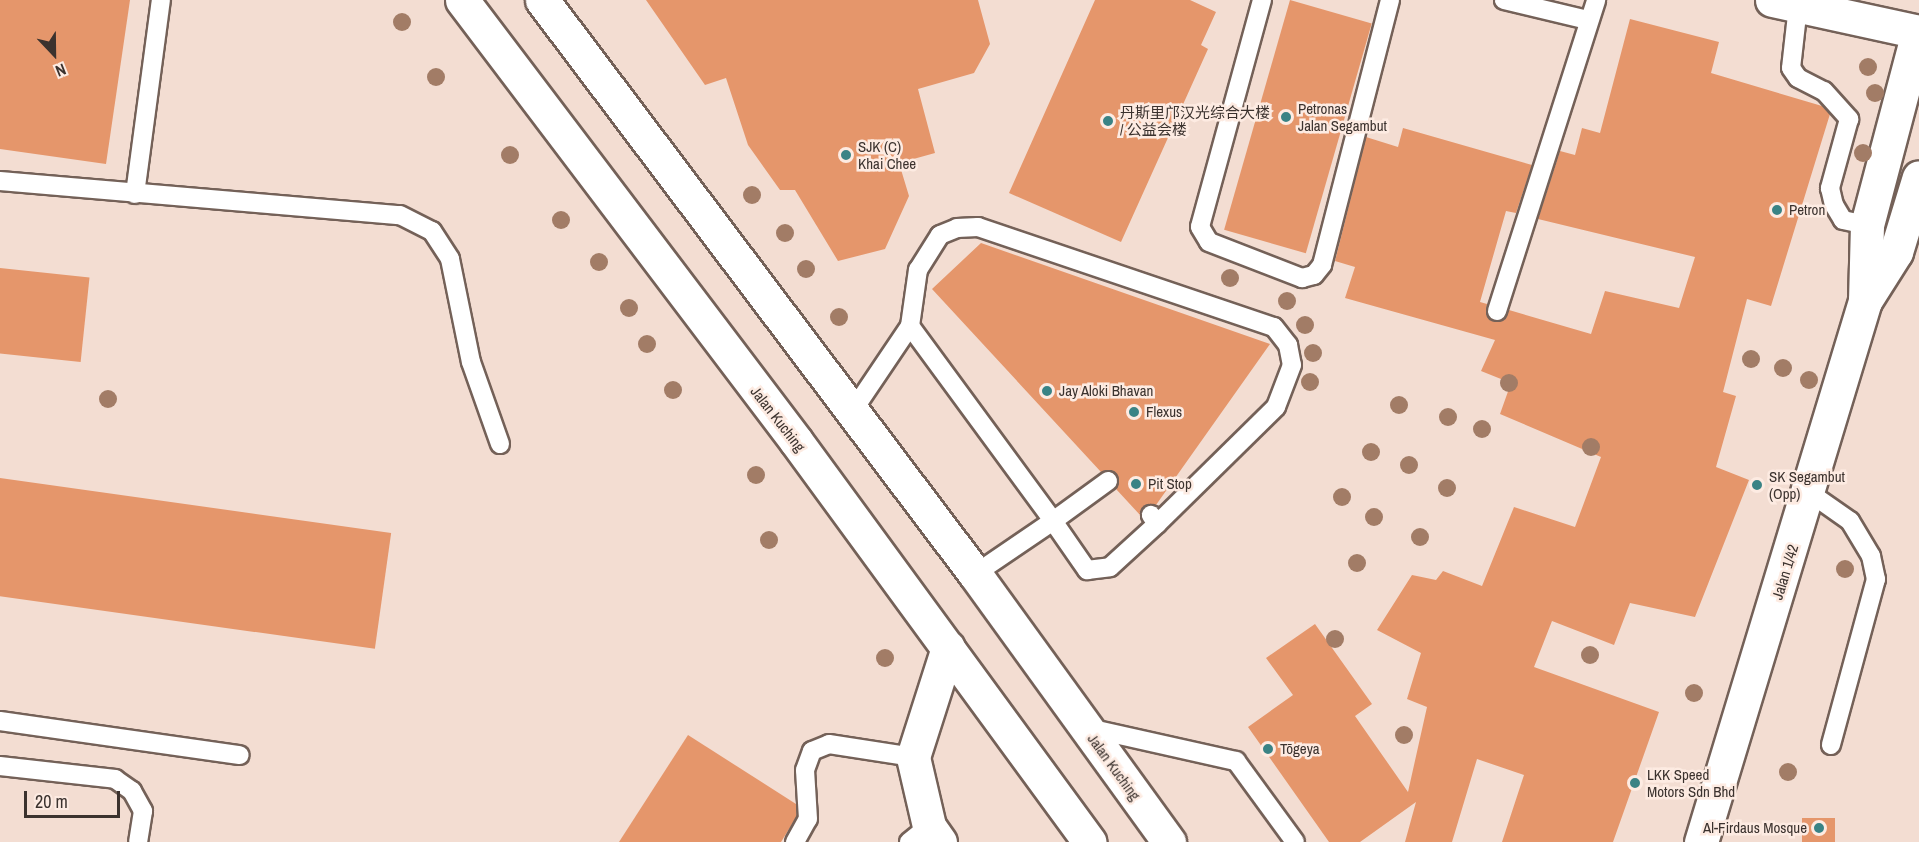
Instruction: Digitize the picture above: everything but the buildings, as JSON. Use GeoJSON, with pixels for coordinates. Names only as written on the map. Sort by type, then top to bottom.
{"type":"FeatureCollection","features":[{"type":"Feature","properties":{"kind":"main road","name":"Jalan Kuching"},"geometry":{"type":"LineString","coordinates":[[462,0],[948,647],[1089,842]]}},
{"type":"Feature","properties":{"kind":"main road","name":"Jalan Kuching"},"geometry":{"type":"LineString","coordinates":[[542,0],[975,574],[1169,842]]}},
{"type":"Feature","properties":{"kind":"main road"},"geometry":{"type":"LineString","coordinates":[[1785,3],[1919,32]]}},
{"type":"Feature","properties":{"kind":"main road","name":"Jalan 1/42"},"geometry":{"type":"LineString","coordinates":[[1701,842],[1810,493],[1865,301],[1867,225],[1919,32]]}},
{"type":"Feature","properties":{"kind":"main road","name":"Jalan 1/42"},"geometry":{"type":"LineString","coordinates":[[1865,301],[1896,252],[1919,177]]}},
{"type":"Feature","properties":{"kind":"main road"},"geometry":{"type":"LineString","coordinates":[[926,836],[913,757],[948,647]]}},
{"type":"Feature","properties":{"kind":"lane"},"geometry":{"type":"LineString","coordinates":[[135,194],[161,0]]}},
{"type":"Feature","properties":{"kind":"lane"},"geometry":{"type":"LineString","coordinates":[[1262,0],[1200,227],[1209,242],[1302,278],[1314,275],[1322,265],[1390,0]]}},
{"type":"Feature","properties":{"kind":"lane"},"geometry":{"type":"LineString","coordinates":[[1504,0],[1588,20]]}},
{"type":"Feature","properties":{"kind":"lane"},"geometry":{"type":"LineString","coordinates":[[1497,311],[1596,0]]}},
{"type":"Feature","properties":{"kind":"lane"},"geometry":{"type":"LineString","coordinates":[[1785,3],[1791,69],[1798,78],[1824,91],[1849,120],[1830,188],[1834,205],[1843,219],[1867,225]]}},
{"type":"Feature","properties":{"kind":"lane"},"geometry":{"type":"LineString","coordinates":[[0,181],[400,215],[432,231],[450,259],[471,362],[500,444]]}},
{"type":"Feature","properties":{"kind":"lane"},"geometry":{"type":"LineString","coordinates":[[852,412],[910,326],[918,270],[940,235],[957,228],[978,226],[1274,327],[1288,345],[1292,364],[1276,406],[1154,519],[1110,567],[1097,572],[1087,570],[910,326]]}},
{"type":"Feature","properties":{"kind":"lane"},"geometry":{"type":"LineString","coordinates":[[975,574],[1108,481]]}},
{"type":"Feature","properties":{"kind":"lane"},"geometry":{"type":"LineString","coordinates":[[1810,493],[1850,521],[1871,556],[1876,579],[1831,745]]}},
{"type":"Feature","properties":{"kind":"lane"},"geometry":{"type":"LineString","coordinates":[[0,721],[240,755]]}},
{"type":"Feature","properties":{"kind":"lane"},"geometry":{"type":"LineString","coordinates":[[1086,728],[1236,761],[1294,842]]}},
{"type":"Feature","properties":{"kind":"lane"},"geometry":{"type":"LineString","coordinates":[[795,842],[808,819],[805,770],[812,751],[829,744],[913,757]]}},
{"type":"Feature","properties":{"kind":"lane"},"geometry":{"type":"LineString","coordinates":[[0,766],[115,779],[132,790],[143,811],[138,842]]}},
{"type":"Feature","properties":{"kind":"place","name":"Petronas Jalan Segambut"},"geometry":{"type":"Point","coordinates":[1286,117]}},
{"type":"Feature","properties":{"kind":"place","name":"丹斯里邝汉光综合大楼 / 公益会楼"},"geometry":{"type":"Point","coordinates":[1108,121]}},
{"type":"Feature","properties":{"kind":"place","name":"SJK (C) Khai Chee"},"geometry":{"type":"Point","coordinates":[846,155]}},
{"type":"Feature","properties":{"kind":"place","name":"Petron"},"geometry":{"type":"Point","coordinates":[1777,210]}},
{"type":"Feature","properties":{"kind":"place","name":"Jay Aloki Bhavan"},"geometry":{"type":"Point","coordinates":[1047,391]}},
{"type":"Feature","properties":{"kind":"place","name":"Flexus"},"geometry":{"type":"Point","coordinates":[1134,412]}},
{"type":"Feature","properties":{"kind":"place","name":"Pit Stop"},"geometry":{"type":"Point","coordinates":[1136,484]}},
{"type":"Feature","properties":{"kind":"place","name":"SK Segambut (Opp)"},"geometry":{"type":"Point","coordinates":[1757,485]}},
{"type":"Feature","properties":{"kind":"place","name":"Tōgeya"},"geometry":{"type":"Point","coordinates":[1268,749]}},
{"type":"Feature","properties":{"kind":"place","name":"LKK Speed Motors Sdn Bhd"},"geometry":{"type":"Point","coordinates":[1635,783]}},
{"type":"Feature","properties":{"kind":"place","name":"Al-Firdaus Mosque"},"geometry":{"type":"Point","coordinates":[1819,828]}}]}
